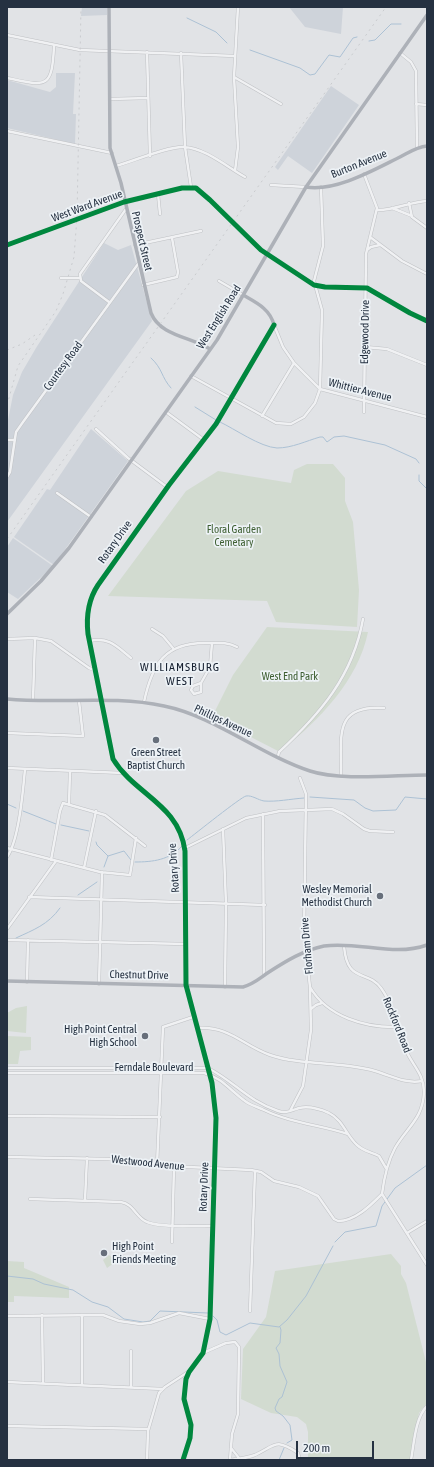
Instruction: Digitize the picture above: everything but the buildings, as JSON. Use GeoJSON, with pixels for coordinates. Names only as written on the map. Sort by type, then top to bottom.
{"type":"FeatureCollection","features":[{"type":"Feature","properties":{"kind":"street","name":"Prospect Street"},"geometry":{"type":"LineString","coordinates":[[109,7],[108,50],[110,144],[151,313],[158,324],[210,350]]}},
{"type":"Feature","properties":{"kind":"street"},"geometry":{"type":"LineString","coordinates":[[235,171],[237,166],[239,134],[234,77],[238,7]]}},
{"type":"Feature","properties":{"kind":"street","name":"West English Road"},"geometry":{"type":"LineString","coordinates":[[7,614],[58,562],[210,350],[306,187],[427,15]]}},
{"type":"Feature","properties":{"kind":"street"},"geometry":{"type":"LineString","coordinates":[[7,35],[54,46],[80,50],[235,56]]}},
{"type":"Feature","properties":{"kind":"street"},"geometry":{"type":"LineString","coordinates":[[7,78],[31,84],[39,84],[45,81],[53,69],[54,46]]}},
{"type":"Feature","properties":{"kind":"street"},"geometry":{"type":"LineString","coordinates":[[147,52],[150,156]]}},
{"type":"Feature","properties":{"kind":"street"},"geometry":{"type":"LineString","coordinates":[[181,53],[185,147],[191,187],[203,193],[267,254],[314,285],[325,287],[365,288],[427,321]]}},
{"type":"Feature","properties":{"kind":"street"},"geometry":{"type":"LineString","coordinates":[[400,53],[411,62],[416,70],[417,148]]}},
{"type":"Feature","properties":{"kind":"street"},"geometry":{"type":"LineString","coordinates":[[234,77],[280,104]]}},
{"type":"Feature","properties":{"kind":"street"},"geometry":{"type":"LineString","coordinates":[[110,99],[148,98]]}},
{"type":"Feature","properties":{"kind":"street"},"geometry":{"type":"LineString","coordinates":[[416,104],[427,105]]}},
{"type":"Feature","properties":{"kind":"street"},"geometry":{"type":"LineString","coordinates":[[7,132],[78,148],[112,153]]}},
{"type":"Feature","properties":{"kind":"street","name":"Burton Avenue"},"geometry":{"type":"LineString","coordinates":[[271,185],[306,187],[332,186],[364,174],[417,148],[427,146]]}},
{"type":"Feature","properties":{"kind":"street"},"geometry":{"type":"LineString","coordinates":[[116,166],[174,148],[185,147],[201,152],[245,178]]}},
{"type":"Feature","properties":{"kind":"street"},"geometry":{"type":"LineString","coordinates":[[364,174],[377,210],[392,208],[409,203],[427,201]]}},
{"type":"Feature","properties":{"kind":"street","name":"West Ward Avenue"},"geometry":{"type":"LineString","coordinates":[[7,245],[124,202],[191,187]]}},
{"type":"Feature","properties":{"kind":"street"},"geometry":{"type":"LineString","coordinates":[[191,376],[262,416],[281,424],[296,422],[312,408],[320,389],[322,310],[320,296],[314,285],[323,246],[321,187]]}},
{"type":"Feature","properties":{"kind":"street"},"geometry":{"type":"LineString","coordinates":[[158,194],[160,214]]}},
{"type":"Feature","properties":{"kind":"street"},"geometry":{"type":"LineString","coordinates":[[409,203],[412,217]]}},
{"type":"Feature","properties":{"kind":"street"},"geometry":{"type":"LineString","coordinates":[[392,208],[412,217],[427,228]]}},
{"type":"Feature","properties":{"kind":"street"},"geometry":{"type":"LineString","coordinates":[[80,278],[82,272],[126,209]]}},
{"type":"Feature","properties":{"kind":"street","name":"Edgewood Drive"},"geometry":{"type":"LineString","coordinates":[[364,412],[366,250],[377,210]]}},
{"type":"Feature","properties":{"kind":"street"},"geometry":{"type":"LineString","coordinates":[[134,246],[201,231]]}},
{"type":"Feature","properties":{"kind":"street"},"geometry":{"type":"LineString","coordinates":[[369,236],[380,246],[402,261],[427,274]]}},
{"type":"Feature","properties":{"kind":"street"},"geometry":{"type":"LineString","coordinates":[[143,285],[177,277],[178,272],[172,238]]}},
{"type":"Feature","properties":{"kind":"street"},"geometry":{"type":"LineString","coordinates":[[366,250],[371,247],[380,246]]}},
{"type":"Feature","properties":{"kind":"street","name":"Courtesy Road"},"geometry":{"type":"LineString","coordinates":[[7,477],[10,472],[16,432],[22,422],[138,264]]}},
{"type":"Feature","properties":{"kind":"street"},"geometry":{"type":"LineString","coordinates":[[61,278],[80,278],[110,302]]}},
{"type":"Feature","properties":{"kind":"street","name":"Whittier Avenue"},"geometry":{"type":"LineString","coordinates":[[219,281],[266,310],[283,347],[294,363],[320,389],[427,417]]}},
{"type":"Feature","properties":{"kind":"street","name":"Rotary Drive"},"geometry":{"type":"LineString","coordinates":[[183,1460],[190,1438],[191,1425],[184,1399],[186,1379],[189,1372],[203,1353],[210,1318],[215,1169],[215,1102],[208,1068],[193,1017],[186,985],[185,848],[181,833],[168,812],[123,772],[110,752],[89,641],[87,618],[92,595],[167,487],[205,440],[274,325]]}},
{"type":"Feature","properties":{"kind":"street"},"geometry":{"type":"LineString","coordinates":[[365,347],[387,349],[427,365]]}},
{"type":"Feature","properties":{"kind":"street"},"geometry":{"type":"LineString","coordinates":[[262,416],[294,363]]}},
{"type":"Feature","properties":{"kind":"street"},"geometry":{"type":"LineString","coordinates":[[166,412],[205,440]]}},
{"type":"Feature","properties":{"kind":"street"},"geometry":{"type":"LineString","coordinates":[[96,429],[131,460],[167,487]]}},
{"type":"Feature","properties":{"kind":"street"},"geometry":{"type":"LineString","coordinates":[[7,440],[14,440]]}},
{"type":"Feature","properties":{"kind":"street"},"geometry":{"type":"LineString","coordinates":[[57,493],[91,517]]}},
{"type":"Feature","properties":{"kind":"street"},"geometry":{"type":"LineString","coordinates":[[278,756],[279,752],[307,724],[333,692],[348,669],[359,637],[363,619]]}},
{"type":"Feature","properties":{"kind":"street"},"geometry":{"type":"LineString","coordinates":[[152,629],[163,636],[173,648]]}},
{"type":"Feature","properties":{"kind":"street"},"geometry":{"type":"LineString","coordinates":[[7,638],[35,638],[51,641],[94,670]]}},
{"type":"Feature","properties":{"kind":"street"},"geometry":{"type":"LineString","coordinates":[[33,700],[35,638]]}},
{"type":"Feature","properties":{"kind":"street"},"geometry":{"type":"LineString","coordinates":[[89,641],[102,639],[108,641],[131,658]]}},
{"type":"Feature","properties":{"kind":"street"},"geometry":{"type":"LineString","coordinates":[[144,702],[152,671],[173,648],[194,642],[228,643],[237,647]]}},
{"type":"Feature","properties":{"kind":"street"},"geometry":{"type":"LineString","coordinates":[[201,683],[193,686],[191,690],[194,694],[201,692],[201,683],[210,667],[212,643]]}},
{"type":"Feature","properties":{"kind":"street","name":"Phillips Avenue"},"geometry":{"type":"LineString","coordinates":[[7,699],[144,702],[165,706],[203,720],[310,771],[342,776],[427,775]]}},
{"type":"Feature","properties":{"kind":"street"},"geometry":{"type":"LineString","coordinates":[[7,733],[83,736],[79,701]]}},
{"type":"Feature","properties":{"kind":"street"},"geometry":{"type":"LineString","coordinates":[[342,776],[342,736],[346,720],[362,708],[384,708]]}},
{"type":"Feature","properties":{"kind":"street"},"geometry":{"type":"LineString","coordinates":[[7,768],[123,772]]}},
{"type":"Feature","properties":{"kind":"street"},"geometry":{"type":"LineString","coordinates":[[7,858],[12,850],[25,769]]}},
{"type":"Feature","properties":{"kind":"street"},"geometry":{"type":"LineString","coordinates":[[69,804],[70,771]]}},
{"type":"Feature","properties":{"kind":"street","name":"Florham Drive"},"geometry":{"type":"LineString","coordinates":[[290,1111],[303,1086],[308,1061],[311,1009],[310,987],[305,952],[305,788],[300,778]]}},
{"type":"Feature","properties":{"kind":"street"},"geometry":{"type":"LineString","coordinates":[[52,860],[61,807],[64,803],[96,811],[110,817],[145,846]]}},
{"type":"Feature","properties":{"kind":"street"},"geometry":{"type":"LineString","coordinates":[[185,848],[246,818],[263,814],[306,810],[332,809],[343,814],[364,829],[370,831],[393,832]]}},
{"type":"Feature","properties":{"kind":"street"},"geometry":{"type":"LineString","coordinates":[[84,868],[96,811]]}},
{"type":"Feature","properties":{"kind":"street"},"geometry":{"type":"LineString","coordinates":[[263,814],[265,905],[264,975]]}},
{"type":"Feature","properties":{"kind":"street"},"geometry":{"type":"LineString","coordinates":[[223,829],[226,904],[225,987]]}},
{"type":"Feature","properties":{"kind":"street"},"geometry":{"type":"LineString","coordinates":[[7,848],[84,868],[127,875],[131,874],[136,838]]}},
{"type":"Feature","properties":{"kind":"street"},"geometry":{"type":"LineString","coordinates":[[7,929],[56,861]]}},
{"type":"Feature","properties":{"kind":"street"},"geometry":{"type":"LineString","coordinates":[[99,984],[102,872]]}},
{"type":"Feature","properties":{"kind":"street"},"geometry":{"type":"LineString","coordinates":[[29,898],[265,905]]}},
{"type":"Feature","properties":{"kind":"street"},"geometry":{"type":"LineString","coordinates":[[7,940],[186,944]]}},
{"type":"Feature","properties":{"kind":"street"},"geometry":{"type":"LineString","coordinates":[[27,982],[28,940]]}},
{"type":"Feature","properties":{"kind":"street","name":"Chestnut Drive"},"geometry":{"type":"LineString","coordinates":[[7,981],[225,987],[249,985],[282,963],[305,952],[324,946],[409,950],[427,945]]}},
{"type":"Feature","properties":{"kind":"street","name":"Rockford Road"},"geometry":{"type":"LineString","coordinates":[[344,946],[346,959],[351,969],[359,976],[374,982],[381,989],[388,1000],[405,1049],[417,1067],[422,1081],[424,1099],[419,1114],[395,1148],[386,1168],[382,1194]]}},
{"type":"Feature","properties":{"kind":"street"},"geometry":{"type":"LineString","coordinates":[[310,987],[323,1003],[340,1015],[363,1024],[398,1027]]}},
{"type":"Feature","properties":{"kind":"street"},"geometry":{"type":"LineString","coordinates":[[311,1009],[316,1004],[323,1003]]}},
{"type":"Feature","properties":{"kind":"street"},"geometry":{"type":"LineString","coordinates":[[157,1165],[164,1027],[193,1017]]}},
{"type":"Feature","properties":{"kind":"street"},"geometry":{"type":"LineString","coordinates":[[196,1028],[222,1030],[270,1055],[363,1068],[403,1081],[422,1081]]}},
{"type":"Feature","properties":{"kind":"street","name":"Ferndale Boulevard"},"geometry":{"type":"LineString","coordinates":[[7,1068],[208,1068],[223,1076],[252,1100],[277,1111],[290,1111],[306,1107],[327,1112],[337,1118],[348,1134],[364,1151],[379,1156],[386,1168]]}},
{"type":"Feature","properties":{"kind":"street","name":"Ferndale Boulevard"},"geometry":{"type":"LineString","coordinates":[[7,1073],[209,1074],[221,1080],[246,1102],[276,1115],[296,1122],[329,1128],[348,1134]]}},
{"type":"Feature","properties":{"kind":"street"},"geometry":{"type":"LineString","coordinates":[[276,1115],[277,1111]]}},
{"type":"Feature","properties":{"kind":"street"},"geometry":{"type":"LineString","coordinates":[[7,1116],[160,1117]]}},
{"type":"Feature","properties":{"kind":"street","name":"Westwood Avenue"},"geometry":{"type":"LineString","coordinates":[[7,1157],[86,1158],[174,1167],[261,1172],[274,1181],[299,1188],[318,1196],[334,1219],[338,1221],[361,1213],[382,1194]]}},
{"type":"Feature","properties":{"kind":"street"},"geometry":{"type":"LineString","coordinates":[[85,1200],[86,1158]]}},
{"type":"Feature","properties":{"kind":"street"},"geometry":{"type":"LineString","coordinates":[[172,1242],[174,1167]]}},
{"type":"Feature","properties":{"kind":"street"},"geometry":{"type":"LineString","coordinates":[[250,1311],[255,1171]]}},
{"type":"Feature","properties":{"kind":"street"},"geometry":{"type":"LineString","coordinates":[[382,1194],[427,1265]]}},
{"type":"Feature","properties":{"kind":"street"},"geometry":{"type":"LineString","coordinates":[[30,1199],[85,1200],[126,1203],[130,1205],[141,1218],[147,1222],[173,1225],[213,1226]]}},
{"type":"Feature","properties":{"kind":"street"},"geometry":{"type":"LineString","coordinates":[[407,1233],[427,1220]]}},
{"type":"Feature","properties":{"kind":"street"},"geometry":{"type":"LineString","coordinates":[[7,1316],[103,1315],[119,1321],[140,1324],[158,1321],[179,1313],[210,1318]]}},
{"type":"Feature","properties":{"kind":"street"},"geometry":{"type":"LineString","coordinates":[[42,1315],[42,1384]]}},
{"type":"Feature","properties":{"kind":"street"},"geometry":{"type":"LineString","coordinates":[[82,1315],[82,1385]]}},
{"type":"Feature","properties":{"kind":"street"},"geometry":{"type":"LineString","coordinates":[[203,1353],[226,1343],[235,1342],[239,1346],[238,1414],[232,1434],[230,1460],[253,1456],[274,1444],[284,1445],[298,1453],[300,1460]]}},
{"type":"Feature","properties":{"kind":"street"},"geometry":{"type":"LineString","coordinates":[[131,1351],[131,1387]]}},
{"type":"Feature","properties":{"kind":"street"},"geometry":{"type":"LineString","coordinates":[[147,1460],[148,1429],[159,1393],[189,1372]]}},
{"type":"Feature","properties":{"kind":"street"},"geometry":{"type":"LineString","coordinates":[[7,1382],[163,1389]]}},
{"type":"Feature","properties":{"kind":"street"},"geometry":{"type":"LineString","coordinates":[[411,1460],[419,1421],[427,1406]]}},
{"type":"Feature","properties":{"kind":"street"},"geometry":{"type":"LineString","coordinates":[[7,1426],[148,1429]]}},
{"type":"Feature","properties":{"kind":"street"},"geometry":{"type":"LineString","coordinates":[[230,1447],[239,1459]]}},
{"type":"Feature","properties":{"kind":"shaded area"},"geometry":{"type":"Polygon","coordinates":[[[82,7],[107,7],[107,15],[81,16],[82,7]]]}},
{"type":"Feature","properties":{"kind":"shaded area"},"geometry":{"type":"Polygon","coordinates":[[[289,7],[343,7],[341,34],[305,27],[289,7]]]}},
{"type":"Feature","properties":{"kind":"shaded area"},"geometry":{"type":"Polygon","coordinates":[[[56,73],[75,73],[73,114],[76,114],[75,144],[7,128],[7,80],[50,92],[56,87],[56,73]]]}},
{"type":"Feature","properties":{"kind":"shaded area"},"geometry":{"type":"Polygon","coordinates":[[[331,86],[359,105],[312,173],[288,156],[278,170],[275,167],[331,86]]]}},
{"type":"Feature","properties":{"kind":"shaded area"},"geometry":{"type":"Polygon","coordinates":[[[104,243],[118,250],[131,245],[152,321],[7,522],[7,425],[13,395],[22,372],[36,348],[104,243]]]}},
{"type":"Feature","properties":{"kind":"shaded area"},"geometry":{"type":"Polygon","coordinates":[[[91,429],[128,461],[54,565],[14,537],[47,489],[50,490],[91,429]]]}},
{"type":"Feature","properties":{"kind":"shaded area"},"geometry":{"type":"Polygon","coordinates":[[[13,538],[53,566],[18,599],[7,592],[7,547],[13,538]]]}},
{"type":"Feature","properties":{"kind":"green space","name":"Floral Garden Cemetary"},"geometry":{"type":"Polygon","coordinates":[[[307,464],[333,464],[345,478],[345,501],[353,522],[359,590],[357,627],[276,622],[267,601],[108,596],[186,491],[218,471],[291,483],[294,470],[307,464]]]}},
{"type":"Feature","properties":{"kind":"green space","name":"West End Park"},"geometry":{"type":"Polygon","coordinates":[[[267,627],[368,632],[356,667],[335,698],[310,726],[282,750],[278,751],[212,717],[233,675],[267,627]]]}},
{"type":"Feature","properties":{"kind":"green space"},"geometry":{"type":"Polygon","coordinates":[[[27,1006],[26,1033],[7,1031],[7,1013],[16,1008],[27,1006]]]}},
{"type":"Feature","properties":{"kind":"green space"},"geometry":{"type":"Polygon","coordinates":[[[7,1036],[31,1037],[31,1050],[20,1051],[18,1064],[7,1064],[7,1036]]]}},
{"type":"Feature","properties":{"kind":"green space"},"geometry":{"type":"Polygon","coordinates":[[[391,1254],[401,1266],[401,1274],[406,1283],[427,1366],[427,1403],[419,1413],[410,1460],[308,1460],[308,1432],[306,1424],[297,1417],[271,1413],[241,1399],[243,1349],[266,1317],[275,1271],[391,1254]]]}},
{"type":"Feature","properties":{"kind":"green space"},"geometry":{"type":"Polygon","coordinates":[[[109,1255],[117,1261],[107,1268],[103,1260],[109,1255]]]}},
{"type":"Feature","properties":{"kind":"green space"},"geometry":{"type":"Polygon","coordinates":[[[7,1261],[24,1262],[24,1268],[69,1287],[69,1298],[14,1296],[14,1302],[7,1302],[7,1261]]]}},
{"type":"Feature","properties":{"kind":"waterway"},"geometry":{"type":"LineString","coordinates":[[187,18],[216,32],[227,43]]}},
{"type":"Feature","properties":{"kind":"waterway"},"geometry":{"type":"LineString","coordinates":[[369,41],[375,40],[391,24],[401,24]]}},
{"type":"Feature","properties":{"kind":"waterway"},"geometry":{"type":"LineString","coordinates":[[250,50],[300,68],[310,75],[315,74],[329,55],[340,57],[353,38],[357,37]]}},
{"type":"Feature","properties":{"kind":"waterway"},"geometry":{"type":"LineString","coordinates":[[151,358],[158,366],[171,388]]}},
{"type":"Feature","properties":{"kind":"waterway"},"geometry":{"type":"LineString","coordinates":[[195,407],[216,420]]}},
{"type":"Feature","properties":{"kind":"waterway"},"geometry":{"type":"LineString","coordinates":[[220,422],[255,441],[270,447],[288,447],[320,437],[323,437],[327,442],[334,437],[344,436],[385,445],[416,459],[419,463]]}},
{"type":"Feature","properties":{"kind":"waterway"},"geometry":{"type":"LineString","coordinates":[[419,475],[419,481],[427,489]]}},
{"type":"Feature","properties":{"kind":"waterway"},"geometry":{"type":"LineString","coordinates":[[187,840],[246,796],[264,801],[304,798]]}},
{"type":"Feature","properties":{"kind":"waterway"},"geometry":{"type":"LineString","coordinates":[[310,797],[354,800],[365,808],[373,811],[396,810],[405,797],[427,799]]}},
{"type":"Feature","properties":{"kind":"waterway"},"geometry":{"type":"LineString","coordinates":[[7,804],[16,808]]}},
{"type":"Feature","properties":{"kind":"waterway"},"geometry":{"type":"LineString","coordinates":[[23,811],[56,824]]}},
{"type":"Feature","properties":{"kind":"waterway"},"geometry":{"type":"LineString","coordinates":[[61,825],[89,831]]}},
{"type":"Feature","properties":{"kind":"waterway"},"geometry":{"type":"LineString","coordinates":[[96,842],[108,856]]}},
{"type":"Feature","properties":{"kind":"waterway"},"geometry":{"type":"LineString","coordinates":[[135,862],[167,857],[182,846]]}},
{"type":"Feature","properties":{"kind":"waterway"},"geometry":{"type":"LineString","coordinates":[[104,867],[108,856],[124,851],[131,860]]}},
{"type":"Feature","properties":{"kind":"waterway"},"geometry":{"type":"LineString","coordinates":[[78,895],[97,882]]}},
{"type":"Feature","properties":{"kind":"waterway"},"geometry":{"type":"LineString","coordinates":[[16,938],[45,923],[60,908]]}},
{"type":"Feature","properties":{"kind":"waterway"},"geometry":{"type":"LineString","coordinates":[[335,1242],[345,1232],[376,1226],[382,1206],[395,1188],[427,1165]]}},
{"type":"Feature","properties":{"kind":"waterway"},"geometry":{"type":"LineString","coordinates":[[213,1316],[217,1320],[220,1332],[226,1335],[250,1323],[279,1327],[287,1320],[306,1296],[333,1246]]}},
{"type":"Feature","properties":{"kind":"waterway"},"geometry":{"type":"LineString","coordinates":[[7,1276],[33,1279],[44,1284],[73,1290],[92,1302],[108,1307],[124,1319],[143,1322],[150,1321],[160,1311],[208,1313]]}},
{"type":"Feature","properties":{"kind":"waterway"},"geometry":{"type":"LineString","coordinates":[[280,1327],[280,1343],[276,1348],[279,1354],[280,1366],[287,1382],[282,1397],[279,1399],[275,1408],[276,1411],[283,1416],[290,1425],[292,1440],[287,1443]]}},
{"type":"Feature","properties":{"kind":"waterway"},"geometry":{"type":"LineString","coordinates":[[279,1460],[284,1448]]}},
{"type":"Feature","properties":{"kind":"railway"},"geometry":{"type":"LineString","coordinates":[[7,405],[18,366],[56,311],[63,294],[74,257],[77,217],[81,7]]}},
{"type":"Feature","properties":{"kind":"railway"},"geometry":{"type":"LineString","coordinates":[[7,539],[386,7]]}},
{"type":"Feature","properties":{"kind":"railway"},"geometry":{"type":"LineString","coordinates":[[7,350],[22,344],[35,335]]}},
{"type":"Feature","properties":{"kind":"cycle path"},"geometry":{"type":"LineString","coordinates":[[7,245],[124,202],[182,188],[196,188],[261,250],[314,285],[325,287],[367,288],[427,321]]}},
{"type":"Feature","properties":{"kind":"cycle path"},"geometry":{"type":"LineString","coordinates":[[183,1460],[190,1438],[191,1425],[184,1399],[186,1379],[189,1372],[203,1353],[210,1319],[216,1118],[212,1083],[186,985],[185,851],[181,835],[174,822],[165,811],[133,782],[113,759],[88,634],[87,621],[90,602],[98,585],[169,485],[216,424],[274,325]]}},
{"type":"Feature","properties":{"kind":"place","name":"Green Street Baptist Church"},"geometry":{"type":"Point","coordinates":[156,740]}},
{"type":"Feature","properties":{"kind":"place","name":"Wesley Memorial Methodist Church"},"geometry":{"type":"Point","coordinates":[380,896]}},
{"type":"Feature","properties":{"kind":"place","name":"High Point Central High School"},"geometry":{"type":"Point","coordinates":[145,1036]}},
{"type":"Feature","properties":{"kind":"place","name":"High Point Friends Meeting"},"geometry":{"type":"Point","coordinates":[104,1253]}},
{"type":"Feature","properties":{"kind":"district","name":"WILLIAMSBURG WEST"},"geometry":{"type":"Point","coordinates":[180,674]}}]}
